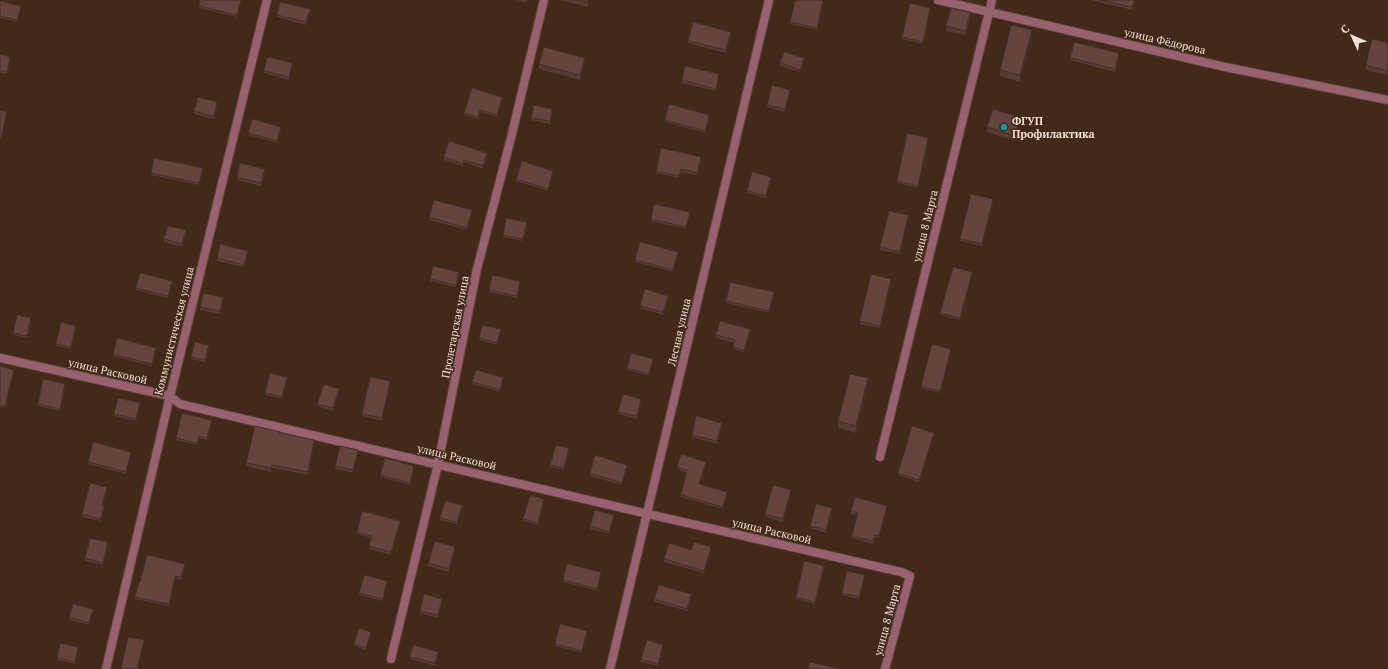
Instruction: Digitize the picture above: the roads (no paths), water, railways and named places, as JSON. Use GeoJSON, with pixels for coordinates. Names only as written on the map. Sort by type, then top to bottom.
{"type":"FeatureCollection","features":[{"type":"Feature","properties":{"kind":"street","name":"Коммунистическая улица"},"geometry":{"type":"LineString","coordinates":[[106,669],[170,396],[267,0]]}},
{"type":"Feature","properties":{"kind":"street","name":"Пролетарская улица"},"geometry":{"type":"LineString","coordinates":[[391,659],[438,464],[477,270],[513,130],[544,0]]}},
{"type":"Feature","properties":{"kind":"street","name":"Лесная улица"},"geometry":{"type":"LineString","coordinates":[[610,669],[769,0]]}},
{"type":"Feature","properties":{"kind":"street","name":"улица Фёдорова"},"geometry":{"type":"LineString","coordinates":[[938,0],[1225,67],[1388,100]]}},
{"type":"Feature","properties":{"kind":"street","name":"улица 8 Марта"},"geometry":{"type":"LineString","coordinates":[[880,457],[992,0]]}},
{"type":"Feature","properties":{"kind":"street","name":"улица Расковой"},"geometry":{"type":"LineString","coordinates":[[0,358],[170,396],[180,404],[901,572],[910,576]]}},
{"type":"Feature","properties":{"kind":"street","name":"улица 8 Марта"},"geometry":{"type":"LineString","coordinates":[[885,669],[910,576]]}},
{"type":"Feature","properties":{"kind":"place","name":"ФГУП Профилактика"},"geometry":{"type":"Point","coordinates":[1004,127]}}]}
